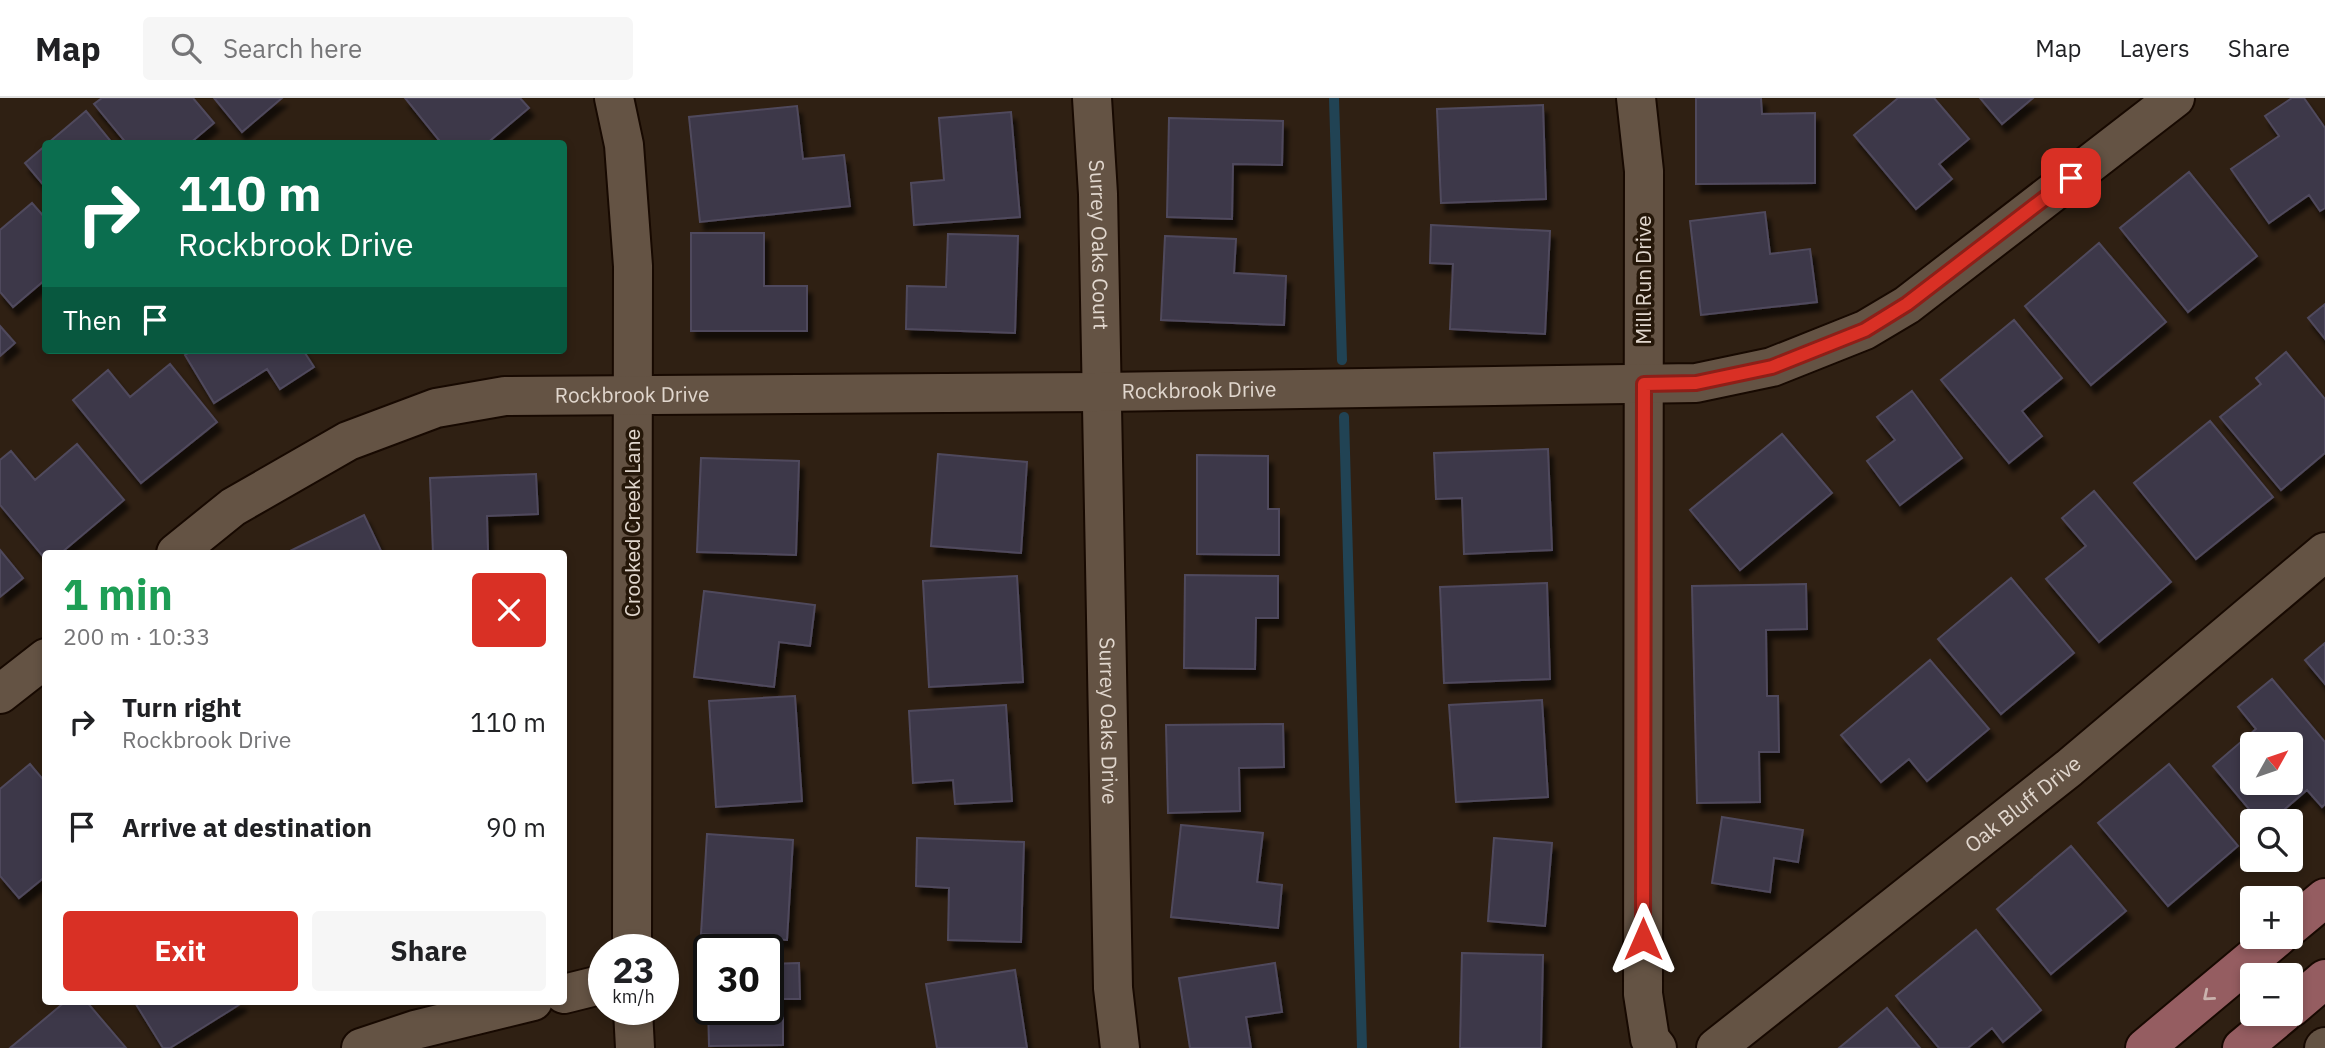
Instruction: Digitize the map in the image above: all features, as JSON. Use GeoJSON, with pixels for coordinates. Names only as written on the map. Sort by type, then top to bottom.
{"type":"FeatureCollection","features":[{"type":"Feature","properties":{"kind":"main road"},"geometry":{"type":"LineString","coordinates":[[2303,916],[2325,898]]}},
{"type":"Feature","properties":{"kind":"main road"},"geometry":{"type":"LineString","coordinates":[[2144,1048],[2263,949]]}},
{"type":"Feature","properties":{"kind":"main road"},"geometry":{"type":"LineString","coordinates":[[2303,997],[2325,979]]}},
{"type":"Feature","properties":{"kind":"main road"},"geometry":{"type":"LineString","coordinates":[[2242,1048],[2268,1026]]}},
{"type":"Feature","properties":{"kind":"street","name":"Crooked Creek Lane"},"geometry":{"type":"LineString","coordinates":[[614,98],[624,145],[634,266],[632,934]]}},
{"type":"Feature","properties":{"kind":"street","name":"Surrey Oaks Court"},"geometry":{"type":"LineString","coordinates":[[1091,98],[1098,194],[1101,392]]}},
{"type":"Feature","properties":{"kind":"street","name":"Mill Run Drive"},"geometry":{"type":"LineString","coordinates":[[1636,98],[1644,171],[1643,994],[1650,1039],[1657,1048]]}},
{"type":"Feature","properties":{"kind":"street","name":"Rockbrook Drive"},"geometry":{"type":"LineString","coordinates":[[180,550],[233,507],[348,441],[436,408],[505,396],[1101,392],[1696,383],[1772,367],[1865,330],[1907,304],[2174,99]]}},
{"type":"Feature","properties":{"kind":"street","name":"Surrey Oaks Drive"},"geometry":{"type":"LineString","coordinates":[[1101,392],[1113,988],[1119,1048]]}},
{"type":"Feature","properties":{"kind":"street","name":"Oak Bluff Drive"},"geometry":{"type":"LineString","coordinates":[[1716,1048],[2069,768],[2325,552]]}},
{"type":"Feature","properties":{"kind":"street"},"geometry":{"type":"LineString","coordinates":[[0,694],[42,661]]}},
{"type":"Feature","properties":{"kind":"street"},"geometry":{"type":"LineString","coordinates":[[567,993],[588,988]]}},
{"type":"Feature","properties":{"kind":"street"},"geometry":{"type":"LineString","coordinates":[[361,1048],[415,1030],[517,1005]]}},
{"type":"Feature","properties":{"kind":"street"},"geometry":{"type":"LineString","coordinates":[[634,1025],[635,1048]]}},
{"type":"Feature","properties":{"kind":"building"},"geometry":{"type":"Polygon","coordinates":[[[102,98],[193,98],[214,123],[194,140],[124,140],[94,104],[102,98]]]}},
{"type":"Feature","properties":{"kind":"building"},"geometry":{"type":"Polygon","coordinates":[[[214,98],[282,98],[242,132],[214,98]]]}},
{"type":"Feature","properties":{"kind":"building"},"geometry":{"type":"Polygon","coordinates":[[[405,98],[520,98],[529,108],[491,140],[439,140],[405,98]]]}},
{"type":"Feature","properties":{"kind":"building"},"geometry":{"type":"Polygon","coordinates":[[[1696,98],[1761,98],[1762,114],[1815,113],[1815,183],[1696,184],[1696,98]]]}},
{"type":"Feature","properties":{"kind":"building"},"geometry":{"type":"Polygon","coordinates":[[[1898,98],[1934,98],[1969,139],[1939,164],[1952,179],[1916,209],[1854,135],[1898,98]]]}},
{"type":"Feature","properties":{"kind":"building"},"geometry":{"type":"Polygon","coordinates":[[[1980,98],[2033,98],[2002,124],[1980,98]]]}},
{"type":"Feature","properties":{"kind":"building"},"geometry":{"type":"Polygon","coordinates":[[[2292,98],[2304,98],[2325,128],[2325,208],[2320,211],[2309,195],[2269,223],[2231,169],[2279,136],[2265,116],[2292,98]]]}},
{"type":"Feature","properties":{"kind":"building"},"geometry":{"type":"Polygon","coordinates":[[[1543,105],[1546,199],[1441,203],[1437,109],[1543,105]]]}},
{"type":"Feature","properties":{"kind":"building"},"geometry":{"type":"Polygon","coordinates":[[[797,106],[803,159],[844,155],[850,206],[700,222],[689,117],[797,106]]]}},
{"type":"Feature","properties":{"kind":"building"},"geometry":{"type":"Polygon","coordinates":[[[86,111],[110,140],[52,140],[86,111]]]}},
{"type":"Feature","properties":{"kind":"building"},"geometry":{"type":"Polygon","coordinates":[[[1011,112],[1020,217],[914,225],[911,183],[944,180],[939,118],[1011,112]]]}},
{"type":"Feature","properties":{"kind":"building"},"geometry":{"type":"Polygon","coordinates":[[[1169,118],[1283,121],[1282,165],[1233,164],[1232,219],[1167,217],[1169,118]]]}},
{"type":"Feature","properties":{"kind":"building"},"geometry":{"type":"Polygon","coordinates":[[[42,148],[42,183],[25,163],[42,148]]]}},
{"type":"Feature","properties":{"kind":"building"},"geometry":{"type":"Polygon","coordinates":[[[2189,172],[2257,256],[2188,312],[2120,228],[2189,172]]]}},
{"type":"Feature","properties":{"kind":"building"},"geometry":{"type":"Polygon","coordinates":[[[32,203],[42,214],[42,282],[13,307],[0,292],[0,230],[32,203]]]}},
{"type":"Feature","properties":{"kind":"building"},"geometry":{"type":"Polygon","coordinates":[[[1765,212],[1770,254],[1810,249],[1817,302],[1701,315],[1690,221],[1765,212]]]}},
{"type":"Feature","properties":{"kind":"building"},"geometry":{"type":"Polygon","coordinates":[[[1431,225],[1550,231],[1545,334],[1450,329],[1453,264],[1430,263],[1431,225]]]}},
{"type":"Feature","properties":{"kind":"building"},"geometry":{"type":"Polygon","coordinates":[[[691,233],[764,233],[764,286],[807,286],[807,331],[691,331],[691,233]]]}},
{"type":"Feature","properties":{"kind":"building"},"geometry":{"type":"Polygon","coordinates":[[[948,234],[1018,236],[1015,333],[906,329],[907,286],[946,287],[948,234]]]}},
{"type":"Feature","properties":{"kind":"building"},"geometry":{"type":"Polygon","coordinates":[[[1165,236],[1236,239],[1234,273],[1286,276],[1284,325],[1161,320],[1165,236]]]}},
{"type":"Feature","properties":{"kind":"building"},"geometry":{"type":"Polygon","coordinates":[[[2099,243],[2166,322],[2091,385],[2025,306],[2099,243]]]}},
{"type":"Feature","properties":{"kind":"building"},"geometry":{"type":"Polygon","coordinates":[[[2325,304],[2325,339],[2308,318],[2325,304]]]}},
{"type":"Feature","properties":{"kind":"building"},"geometry":{"type":"Polygon","coordinates":[[[2014,320],[2062,378],[2022,411],[2042,436],[2009,463],[1941,380],[2014,320]]]}},
{"type":"Feature","properties":{"kind":"building"},"geometry":{"type":"Polygon","coordinates":[[[0,326],[15,343],[0,356],[0,326]]]}},
{"type":"Feature","properties":{"kind":"building"},"geometry":{"type":"Polygon","coordinates":[[[2286,352],[2325,399],[2325,453],[2281,490],[2220,417],[2261,384],[2256,378],[2286,352]]]}},
{"type":"Feature","properties":{"kind":"building"},"geometry":{"type":"Polygon","coordinates":[[[306,354],[314,367],[280,389],[267,369],[214,403],[185,355],[306,354]]]}},
{"type":"Feature","properties":{"kind":"building"},"geometry":{"type":"Polygon","coordinates":[[[170,364],[217,422],[141,483],[73,400],[108,370],[130,397],[170,364]]]}},
{"type":"Feature","properties":{"kind":"building"},"geometry":{"type":"Polygon","coordinates":[[[1912,391],[1962,458],[1900,505],[1867,461],[1895,440],[1877,417],[1912,391]]]}},
{"type":"Feature","properties":{"kind":"building"},"geometry":{"type":"Polygon","coordinates":[[[2210,421],[2273,497],[2196,559],[2134,483],[2210,421]]]}},
{"type":"Feature","properties":{"kind":"building"},"geometry":{"type":"Polygon","coordinates":[[[1782,434],[1832,493],[1740,570],[1690,510],[1782,434]]]}},
{"type":"Feature","properties":{"kind":"building"},"geometry":{"type":"Polygon","coordinates":[[[77,444],[124,500],[65,550],[42,550],[42,555],[0,505],[0,460],[11,451],[35,480],[77,444]]]}},
{"type":"Feature","properties":{"kind":"building"},"geometry":{"type":"Polygon","coordinates":[[[1548,449],[1552,550],[1464,554],[1462,498],[1436,499],[1434,453],[1548,449]]]}},
{"type":"Feature","properties":{"kind":"building"},"geometry":{"type":"Polygon","coordinates":[[[938,454],[1027,462],[1021,553],[931,546],[938,454]]]}},
{"type":"Feature","properties":{"kind":"building"},"geometry":{"type":"Polygon","coordinates":[[[1197,455],[1268,456],[1268,509],[1279,509],[1279,555],[1197,554],[1197,455]]]}},
{"type":"Feature","properties":{"kind":"building"},"geometry":{"type":"Polygon","coordinates":[[[701,458],[799,461],[796,555],[697,552],[701,458]]]}},
{"type":"Feature","properties":{"kind":"building"},"geometry":{"type":"Polygon","coordinates":[[[536,474],[538,514],[487,516],[488,550],[433,550],[430,478],[536,474]]]}},
{"type":"Feature","properties":{"kind":"building"},"geometry":{"type":"Polygon","coordinates":[[[2094,491],[2171,582],[2099,642],[2046,579],[2086,546],[2062,518],[2094,491]]]}},
{"type":"Feature","properties":{"kind":"building"},"geometry":{"type":"Polygon","coordinates":[[[364,515],[381,550],[292,550],[364,515]]]}},
{"type":"Feature","properties":{"kind":"building"},"geometry":{"type":"Polygon","coordinates":[[[0,550],[23,578],[0,597],[0,550]]]}},
{"type":"Feature","properties":{"kind":"building"},"geometry":{"type":"Polygon","coordinates":[[[1185,575],[1278,576],[1278,618],[1256,618],[1255,669],[1184,668],[1185,575]]]}},
{"type":"Feature","properties":{"kind":"building"},"geometry":{"type":"Polygon","coordinates":[[[1017,576],[1023,682],[929,687],[923,581],[1017,576]]]}},
{"type":"Feature","properties":{"kind":"building"},"geometry":{"type":"Polygon","coordinates":[[[2011,578],[2074,653],[2001,714],[1938,639],[2011,578]]]}},
{"type":"Feature","properties":{"kind":"building"},"geometry":{"type":"Polygon","coordinates":[[[1547,583],[1550,679],[1444,683],[1440,587],[1547,583]]]}},
{"type":"Feature","properties":{"kind":"building"},"geometry":{"type":"Polygon","coordinates":[[[1806,584],[1807,629],[1766,630],[1767,696],[1778,696],[1779,752],[1759,752],[1760,802],[1697,803],[1692,586],[1806,584]]]}},
{"type":"Feature","properties":{"kind":"building"},"geometry":{"type":"Polygon","coordinates":[[[704,591],[815,605],[810,646],[779,642],[774,687],[694,677],[704,591]]]}},
{"type":"Feature","properties":{"kind":"building"},"geometry":{"type":"Polygon","coordinates":[[[2325,643],[2325,684],[2305,660],[2325,643]]]}},
{"type":"Feature","properties":{"kind":"building"},"geometry":{"type":"Polygon","coordinates":[[[1930,660],[1989,729],[1927,781],[1909,759],[1881,782],[1841,735],[1930,660]]]}},
{"type":"Feature","properties":{"kind":"building"},"geometry":{"type":"Polygon","coordinates":[[[2272,679],[2325,742],[2325,804],[2322,807],[2307,790],[2303,793],[2303,732],[2253,732],[2256,729],[2238,707],[2272,679]]]}},
{"type":"Feature","properties":{"kind":"building"},"geometry":{"type":"Polygon","coordinates":[[[795,696],[802,801],[716,807],[709,701],[795,696]]]}},
{"type":"Feature","properties":{"kind":"building"},"geometry":{"type":"Polygon","coordinates":[[[1542,700],[1548,797],[1456,802],[1449,705],[1542,700]]]}},
{"type":"Feature","properties":{"kind":"building"},"geometry":{"type":"Polygon","coordinates":[[[1006,705],[1012,801],[955,804],[953,780],[913,783],[909,711],[1006,705]]]}},
{"type":"Feature","properties":{"kind":"building"},"geometry":{"type":"Polygon","coordinates":[[[1283,724],[1284,767],[1239,768],[1240,811],[1168,813],[1166,725],[1283,724]]]}},
{"type":"Feature","properties":{"kind":"building"},"geometry":{"type":"Polygon","coordinates":[[[2240,743],[2240,795],[2301,795],[2285,809],[2249,809],[2213,766],[2240,743]]]}},
{"type":"Feature","properties":{"kind":"building"},"geometry":{"type":"Polygon","coordinates":[[[30,764],[42,778],[42,879],[19,898],[0,876],[0,789],[30,764]]]}},
{"type":"Feature","properties":{"kind":"building"},"geometry":{"type":"Polygon","coordinates":[[[2169,764],[2238,846],[2168,906],[2098,823],[2169,764]]]}},
{"type":"Feature","properties":{"kind":"building"},"geometry":{"type":"Polygon","coordinates":[[[1722,817],[1803,830],[1798,862],[1774,858],[1770,892],[1712,883],[1722,817]]]}},
{"type":"Feature","properties":{"kind":"building"},"geometry":{"type":"Polygon","coordinates":[[[1181,825],[1263,833],[1257,882],[1282,885],[1278,928],[1171,917],[1181,825]]]}},
{"type":"Feature","properties":{"kind":"building"},"geometry":{"type":"Polygon","coordinates":[[[707,834],[793,840],[787,940],[784,940],[784,934],[701,934],[707,834]]]}},
{"type":"Feature","properties":{"kind":"building"},"geometry":{"type":"Polygon","coordinates":[[[917,838],[1024,842],[1021,942],[948,940],[949,888],[916,886],[917,838]]]}},
{"type":"Feature","properties":{"kind":"building"},"geometry":{"type":"Polygon","coordinates":[[[1494,838],[1552,843],[1545,926],[1488,921],[1494,838]]]}},
{"type":"Feature","properties":{"kind":"building"},"geometry":{"type":"Polygon","coordinates":[[[2071,846],[2126,911],[2051,974],[1997,909],[2071,846]]]}},
{"type":"Feature","properties":{"kind":"building"},"geometry":{"type":"Polygon","coordinates":[[[1976,930],[2041,1010],[2003,1042],[1992,1028],[1968,1048],[1939,1048],[1896,996],[1976,930]]]}},
{"type":"Feature","properties":{"kind":"building"},"geometry":{"type":"Polygon","coordinates":[[[1462,953],[1543,955],[1541,1048],[1460,1048],[1462,953]]]}},
{"type":"Feature","properties":{"kind":"building"},"geometry":{"type":"Polygon","coordinates":[[[784,963],[799,963],[800,999],[784,999],[784,963]]]}},
{"type":"Feature","properties":{"kind":"building"},"geometry":{"type":"Polygon","coordinates":[[[1275,963],[1282,1012],[1246,1017],[1251,1048],[1190,1048],[1179,978],[1275,963]]]}},
{"type":"Feature","properties":{"kind":"building"},"geometry":{"type":"Polygon","coordinates":[[[1015,970],[1027,1048],[937,1048],[926,984],[1015,970]]]}},
{"type":"Feature","properties":{"kind":"building"},"geometry":{"type":"Polygon","coordinates":[[[61,1005],[89,1005],[126,1048],[10,1048],[61,1005]]]}},
{"type":"Feature","properties":{"kind":"building"},"geometry":{"type":"Polygon","coordinates":[[[136,1005],[239,1005],[170,1048],[163,1048],[136,1005]]]}},
{"type":"Feature","properties":{"kind":"building"},"geometry":{"type":"Polygon","coordinates":[[[1887,1008],[1920,1048],[1839,1048],[1887,1008]]]}},
{"type":"Feature","properties":{"kind":"building"},"geometry":{"type":"Polygon","coordinates":[[[708,1025],[783,1025],[783,1045],[709,1046],[708,1025]]]}},
{"type":"Feature","properties":{"kind":"waterway"},"geometry":{"type":"LineString","coordinates":[[1334,98],[1342,360]]}},
{"type":"Feature","properties":{"kind":"waterway"},"geometry":{"type":"LineString","coordinates":[[1344,417],[1362,1048]]}},
{"type":"Feature","properties":{"kind":"route"},"geometry":{"type":"LineString","coordinates":[[1643,939],[1644,384],[1696,383],[1772,367],[1865,330],[1907,304],[2071,178]]}}]}
